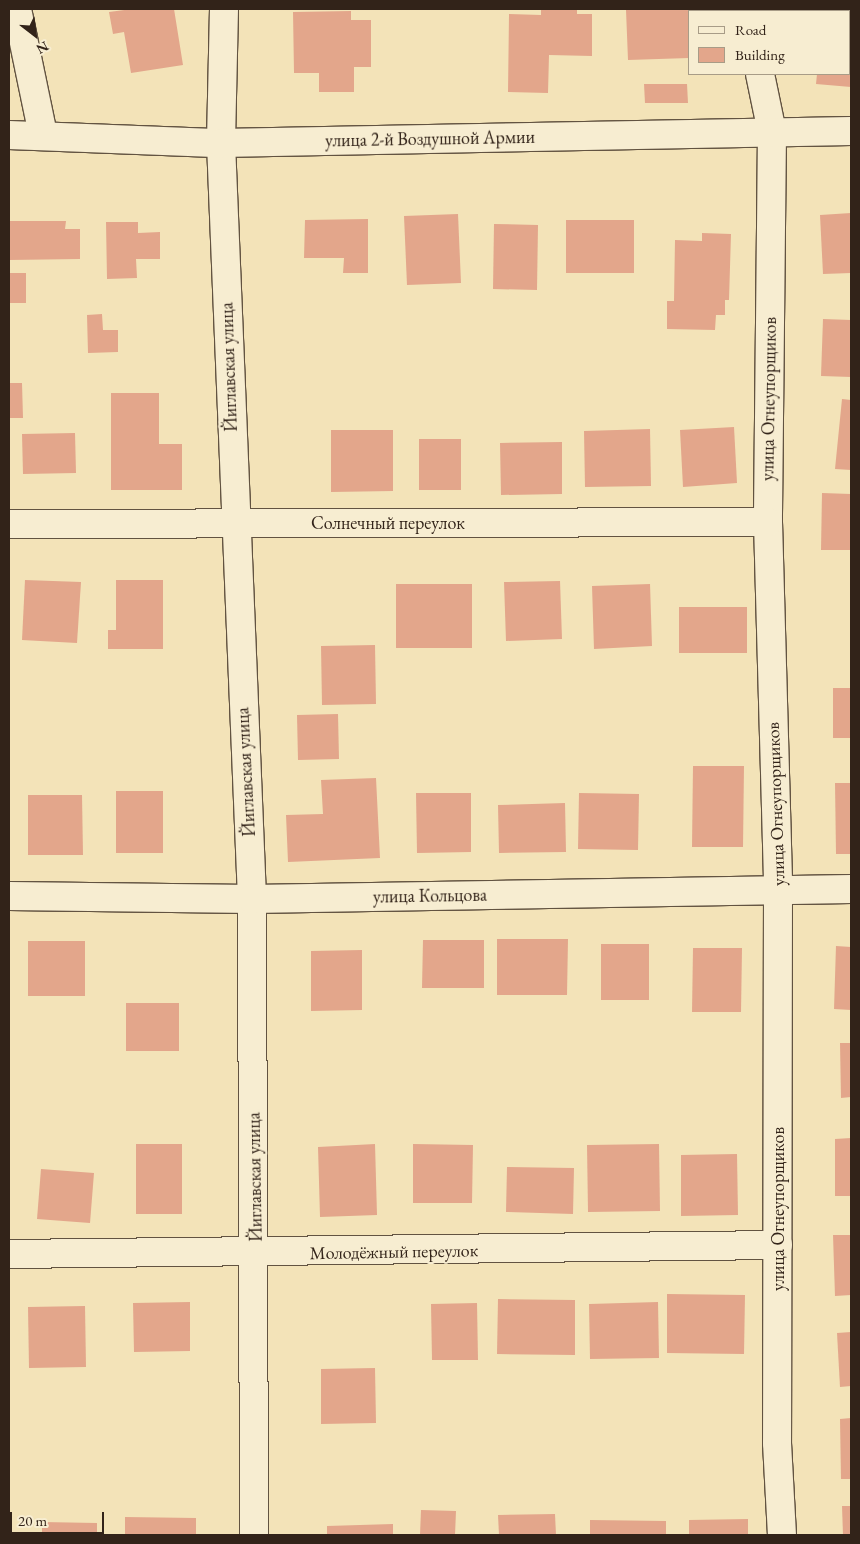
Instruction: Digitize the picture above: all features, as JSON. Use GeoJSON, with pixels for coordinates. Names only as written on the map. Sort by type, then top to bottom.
{"type":"FeatureCollection","features":[{"type":"Feature","properties":{"kind":"street"},"geometry":{"type":"LineString","coordinates":[[17,9],[42,134]]}},
{"type":"Feature","properties":{"kind":"street","name":"Йиглавская улица"},"geometry":{"type":"LineString","coordinates":[[224,9],[222,143],[234,524],[252,899],[255,1254],[254,1535]]}},
{"type":"Feature","properties":{"kind":"street","name":"улица Огнеупорщиков"},"geometry":{"type":"LineString","coordinates":[[760,75],[772,132],[768,522],[778,890],[776,1443],[782,1535]]}},
{"type":"Feature","properties":{"kind":"street","name":"улица 2-й Воздушной Армии"},"geometry":{"type":"LineString","coordinates":[[9,135],[42,134],[222,143],[851,131]]}},
{"type":"Feature","properties":{"kind":"street","name":"Солнечный переулок"},"geometry":{"type":"LineString","coordinates":[[9,524],[768,522]]}},
{"type":"Feature","properties":{"kind":"street","name":"улица Кольцова"},"geometry":{"type":"LineString","coordinates":[[9,896],[252,899],[851,889]]}},
{"type":"Feature","properties":{"kind":"street","name":"Молодёжный переулок"},"geometry":{"type":"LineString","coordinates":[[9,1254],[255,1254],[778,1245]]}},
{"type":"Feature","properties":{"kind":"building"},"geometry":{"type":"Polygon","coordinates":[[[132,9],[174,9],[183,65],[131,73],[124,32],[113,34],[109,12],[132,9]]]}},
{"type":"Feature","properties":{"kind":"building"},"geometry":{"type":"Polygon","coordinates":[[[541,9],[577,9],[577,14],[592,14],[592,56],[549,55],[548,93],[508,92],[509,14],[541,15],[541,9]]]}},
{"type":"Feature","properties":{"kind":"building"},"geometry":{"type":"Polygon","coordinates":[[[696,9],[688,10],[688,58],[628,60],[626,10],[696,9]]]}},
{"type":"Feature","properties":{"kind":"building"},"geometry":{"type":"Polygon","coordinates":[[[822,9],[851,9],[851,87],[816,84],[817,75],[850,75],[850,10],[822,9]]]}},
{"type":"Feature","properties":{"kind":"building"},"geometry":{"type":"Polygon","coordinates":[[[351,11],[351,20],[371,20],[371,67],[354,67],[354,92],[319,92],[319,73],[294,73],[293,12],[351,11]]]}},
{"type":"Feature","properties":{"kind":"building"},"geometry":{"type":"Polygon","coordinates":[[[644,84],[687,84],[688,103],[645,103],[644,84]]]}},
{"type":"Feature","properties":{"kind":"building"},"geometry":{"type":"Polygon","coordinates":[[[851,213],[851,273],[823,274],[820,215],[851,213]]]}},
{"type":"Feature","properties":{"kind":"building"},"geometry":{"type":"Polygon","coordinates":[[[458,214],[461,283],[407,285],[404,216],[458,214]]]}},
{"type":"Feature","properties":{"kind":"building"},"geometry":{"type":"Polygon","coordinates":[[[368,219],[368,273],[343,273],[344,258],[304,258],[305,220],[368,219]]]}},
{"type":"Feature","properties":{"kind":"building"},"geometry":{"type":"Polygon","coordinates":[[[566,220],[634,220],[634,273],[566,273],[566,220]]]}},
{"type":"Feature","properties":{"kind":"building"},"geometry":{"type":"Polygon","coordinates":[[[9,221],[66,221],[65,229],[80,229],[80,259],[9,260],[9,221]]]}},
{"type":"Feature","properties":{"kind":"building"},"geometry":{"type":"Polygon","coordinates":[[[106,222],[138,222],[138,233],[160,232],[160,259],[136,259],[137,278],[107,279],[106,222]]]}},
{"type":"Feature","properties":{"kind":"building"},"geometry":{"type":"Polygon","coordinates":[[[494,224],[538,225],[537,290],[493,289],[494,224]]]}},
{"type":"Feature","properties":{"kind":"building"},"geometry":{"type":"Polygon","coordinates":[[[702,233],[731,234],[729,300],[725,300],[725,315],[716,315],[715,330],[667,329],[667,301],[674,301],[675,240],[702,241],[702,233]]]}},
{"type":"Feature","properties":{"kind":"building"},"geometry":{"type":"Polygon","coordinates":[[[9,273],[26,273],[26,303],[9,303],[9,273]]]}},
{"type":"Feature","properties":{"kind":"building"},"geometry":{"type":"Polygon","coordinates":[[[102,314],[103,330],[118,330],[118,352],[88,353],[87,315],[102,314]]]}},
{"type":"Feature","properties":{"kind":"building"},"geometry":{"type":"Polygon","coordinates":[[[823,319],[851,320],[851,377],[821,376],[823,319]]]}},
{"type":"Feature","properties":{"kind":"building"},"geometry":{"type":"Polygon","coordinates":[[[9,383],[22,383],[23,418],[9,418],[9,383]]]}},
{"type":"Feature","properties":{"kind":"building"},"geometry":{"type":"Polygon","coordinates":[[[111,393],[159,393],[159,444],[182,444],[182,490],[111,490],[111,393]]]}},
{"type":"Feature","properties":{"kind":"building"},"geometry":{"type":"Polygon","coordinates":[[[842,399],[851,400],[851,470],[835,469],[842,399]]]}},
{"type":"Feature","properties":{"kind":"building"},"geometry":{"type":"Polygon","coordinates":[[[734,427],[737,483],[683,487],[680,430],[734,427]]]}},
{"type":"Feature","properties":{"kind":"building"},"geometry":{"type":"Polygon","coordinates":[[[650,429],[651,486],[585,487],[584,431],[650,429]]]}},
{"type":"Feature","properties":{"kind":"building"},"geometry":{"type":"Polygon","coordinates":[[[331,430],[393,430],[393,491],[331,492],[331,430]]]}},
{"type":"Feature","properties":{"kind":"building"},"geometry":{"type":"Polygon","coordinates":[[[75,433],[76,473],[23,474],[22,434],[75,433]]]}},
{"type":"Feature","properties":{"kind":"building"},"geometry":{"type":"Polygon","coordinates":[[[419,439],[461,439],[461,490],[419,490],[419,439]]]}},
{"type":"Feature","properties":{"kind":"building"},"geometry":{"type":"Polygon","coordinates":[[[562,442],[562,494],[501,495],[500,443],[562,442]]]}},
{"type":"Feature","properties":{"kind":"building"},"geometry":{"type":"Polygon","coordinates":[[[822,493],[851,494],[851,550],[821,550],[822,493]]]}},
{"type":"Feature","properties":{"kind":"building"},"geometry":{"type":"Polygon","coordinates":[[[25,580],[81,582],[77,643],[22,640],[25,580]]]}},
{"type":"Feature","properties":{"kind":"building"},"geometry":{"type":"Polygon","coordinates":[[[116,580],[163,580],[163,649],[108,649],[108,630],[116,630],[116,580]]]}},
{"type":"Feature","properties":{"kind":"building"},"geometry":{"type":"Polygon","coordinates":[[[560,581],[562,639],[506,641],[504,582],[560,581]]]}},
{"type":"Feature","properties":{"kind":"building"},"geometry":{"type":"Polygon","coordinates":[[[396,584],[472,584],[472,648],[396,648],[396,584]]]}},
{"type":"Feature","properties":{"kind":"building"},"geometry":{"type":"Polygon","coordinates":[[[650,584],[652,646],[594,649],[592,586],[650,584]]]}},
{"type":"Feature","properties":{"kind":"building"},"geometry":{"type":"Polygon","coordinates":[[[679,607],[747,607],[747,653],[679,653],[679,607]]]}},
{"type":"Feature","properties":{"kind":"building"},"geometry":{"type":"Polygon","coordinates":[[[375,645],[376,704],[322,705],[321,646],[375,645]]]}},
{"type":"Feature","properties":{"kind":"building"},"geometry":{"type":"Polygon","coordinates":[[[833,688],[851,688],[851,738],[833,738],[833,688]]]}},
{"type":"Feature","properties":{"kind":"building"},"geometry":{"type":"Polygon","coordinates":[[[338,714],[339,759],[298,760],[297,715],[338,714]]]}},
{"type":"Feature","properties":{"kind":"building"},"geometry":{"type":"Polygon","coordinates":[[[693,766],[744,766],[743,847],[692,847],[693,766]]]}},
{"type":"Feature","properties":{"kind":"building"},"geometry":{"type":"Polygon","coordinates":[[[376,778],[380,858],[288,862],[286,815],[323,814],[321,780],[376,778]]]}},
{"type":"Feature","properties":{"kind":"building"},"geometry":{"type":"Polygon","coordinates":[[[835,783],[851,783],[851,854],[836,854],[835,783]]]}},
{"type":"Feature","properties":{"kind":"building"},"geometry":{"type":"Polygon","coordinates":[[[116,791],[163,791],[163,853],[116,853],[116,791]]]}},
{"type":"Feature","properties":{"kind":"building"},"geometry":{"type":"Polygon","coordinates":[[[416,793],[471,793],[471,852],[417,853],[416,793]]]}},
{"type":"Feature","properties":{"kind":"building"},"geometry":{"type":"Polygon","coordinates":[[[579,793],[639,794],[638,850],[578,849],[579,793]]]}},
{"type":"Feature","properties":{"kind":"building"},"geometry":{"type":"Polygon","coordinates":[[[28,795],[82,795],[83,855],[28,855],[28,795]]]}},
{"type":"Feature","properties":{"kind":"building"},"geometry":{"type":"Polygon","coordinates":[[[565,803],[566,852],[499,853],[498,805],[565,803]]]}},
{"type":"Feature","properties":{"kind":"building"},"geometry":{"type":"Polygon","coordinates":[[[497,939],[568,939],[567,995],[497,995],[497,939]]]}},
{"type":"Feature","properties":{"kind":"building"},"geometry":{"type":"Polygon","coordinates":[[[423,940],[484,940],[484,988],[422,988],[423,940]]]}},
{"type":"Feature","properties":{"kind":"building"},"geometry":{"type":"Polygon","coordinates":[[[28,941],[85,941],[85,996],[28,996],[28,941]]]}},
{"type":"Feature","properties":{"kind":"building"},"geometry":{"type":"Polygon","coordinates":[[[601,944],[649,944],[649,1000],[601,1000],[601,944]]]}},
{"type":"Feature","properties":{"kind":"building"},"geometry":{"type":"Polygon","coordinates":[[[836,946],[851,947],[851,1010],[834,1009],[836,946]]]}},
{"type":"Feature","properties":{"kind":"building"},"geometry":{"type":"Polygon","coordinates":[[[693,948],[742,948],[741,1012],[692,1012],[693,948]]]}},
{"type":"Feature","properties":{"kind":"building"},"geometry":{"type":"Polygon","coordinates":[[[362,950],[362,1010],[311,1011],[311,951],[362,950]]]}},
{"type":"Feature","properties":{"kind":"building"},"geometry":{"type":"Polygon","coordinates":[[[126,1003],[179,1003],[179,1051],[126,1051],[126,1003]]]}},
{"type":"Feature","properties":{"kind":"building"},"geometry":{"type":"Polygon","coordinates":[[[840,1043],[851,1043],[851,1097],[841,1098],[840,1043]]]}},
{"type":"Feature","properties":{"kind":"building"},"geometry":{"type":"Polygon","coordinates":[[[851,1138],[851,1196],[835,1196],[835,1139],[851,1138]]]}},
{"type":"Feature","properties":{"kind":"building"},"geometry":{"type":"Polygon","coordinates":[[[136,1144],[182,1144],[182,1214],[136,1214],[136,1144]]]}},
{"type":"Feature","properties":{"kind":"building"},"geometry":{"type":"Polygon","coordinates":[[[375,1144],[377,1215],[320,1217],[318,1147],[375,1144]]]}},
{"type":"Feature","properties":{"kind":"building"},"geometry":{"type":"Polygon","coordinates":[[[413,1144],[473,1145],[472,1203],[413,1203],[413,1144]]]}},
{"type":"Feature","properties":{"kind":"building"},"geometry":{"type":"Polygon","coordinates":[[[659,1144],[660,1211],[588,1212],[587,1145],[659,1144]]]}},
{"type":"Feature","properties":{"kind":"building"},"geometry":{"type":"Polygon","coordinates":[[[737,1154],[738,1215],[681,1216],[681,1155],[737,1154]]]}},
{"type":"Feature","properties":{"kind":"building"},"geometry":{"type":"Polygon","coordinates":[[[507,1167],[574,1168],[573,1214],[506,1212],[507,1167]]]}},
{"type":"Feature","properties":{"kind":"building"},"geometry":{"type":"Polygon","coordinates":[[[41,1169],[94,1173],[90,1223],[37,1219],[41,1169]]]}},
{"type":"Feature","properties":{"kind":"building"},"geometry":{"type":"Polygon","coordinates":[[[833,1235],[851,1235],[851,1295],[835,1296],[833,1235]]]}},
{"type":"Feature","properties":{"kind":"building"},"geometry":{"type":"Polygon","coordinates":[[[667,1294],[745,1295],[744,1354],[667,1353],[667,1294]]]}},
{"type":"Feature","properties":{"kind":"building"},"geometry":{"type":"Polygon","coordinates":[[[498,1299],[575,1300],[575,1355],[497,1354],[498,1299]]]}},
{"type":"Feature","properties":{"kind":"building"},"geometry":{"type":"Polygon","coordinates":[[[190,1302],[190,1351],[134,1352],[133,1303],[190,1302]]]}},
{"type":"Feature","properties":{"kind":"building"},"geometry":{"type":"Polygon","coordinates":[[[658,1302],[659,1358],[590,1359],[589,1304],[658,1302]]]}},
{"type":"Feature","properties":{"kind":"building"},"geometry":{"type":"Polygon","coordinates":[[[477,1303],[478,1360],[432,1360],[431,1304],[477,1303]]]}},
{"type":"Feature","properties":{"kind":"building"},"geometry":{"type":"Polygon","coordinates":[[[85,1306],[86,1367],[29,1368],[28,1307],[85,1306]]]}},
{"type":"Feature","properties":{"kind":"building"},"geometry":{"type":"Polygon","coordinates":[[[851,1332],[851,1386],[840,1387],[837,1333],[851,1332]]]}},
{"type":"Feature","properties":{"kind":"building"},"geometry":{"type":"Polygon","coordinates":[[[375,1368],[376,1423],[321,1424],[321,1369],[375,1368]]]}},
{"type":"Feature","properties":{"kind":"building"},"geometry":{"type":"Polygon","coordinates":[[[851,1418],[851,1479],[841,1479],[840,1419],[851,1418]]]}},
{"type":"Feature","properties":{"kind":"building"},"geometry":{"type":"Polygon","coordinates":[[[842,1506],[851,1506],[851,1535],[843,1535],[842,1506]]]}},
{"type":"Feature","properties":{"kind":"building"},"geometry":{"type":"Polygon","coordinates":[[[421,1510],[456,1511],[455,1535],[420,1535],[421,1510]]]}},
{"type":"Feature","properties":{"kind":"building"},"geometry":{"type":"Polygon","coordinates":[[[555,1514],[556,1535],[499,1535],[498,1515],[555,1514]]]}},
{"type":"Feature","properties":{"kind":"building"},"geometry":{"type":"Polygon","coordinates":[[[125,1517],[196,1518],[196,1535],[125,1535],[125,1517]]]}},
{"type":"Feature","properties":{"kind":"building"},"geometry":{"type":"Polygon","coordinates":[[[748,1519],[748,1535],[689,1535],[689,1520],[748,1519]]]}},
{"type":"Feature","properties":{"kind":"building"},"geometry":{"type":"Polygon","coordinates":[[[590,1520],[666,1521],[666,1535],[590,1535],[590,1520]]]}},
{"type":"Feature","properties":{"kind":"building"},"geometry":{"type":"Polygon","coordinates":[[[42,1522],[97,1523],[97,1535],[42,1535],[42,1522]]]}},
{"type":"Feature","properties":{"kind":"building"},"geometry":{"type":"Polygon","coordinates":[[[393,1524],[393,1535],[327,1535],[327,1526],[393,1524]]]}}]}
